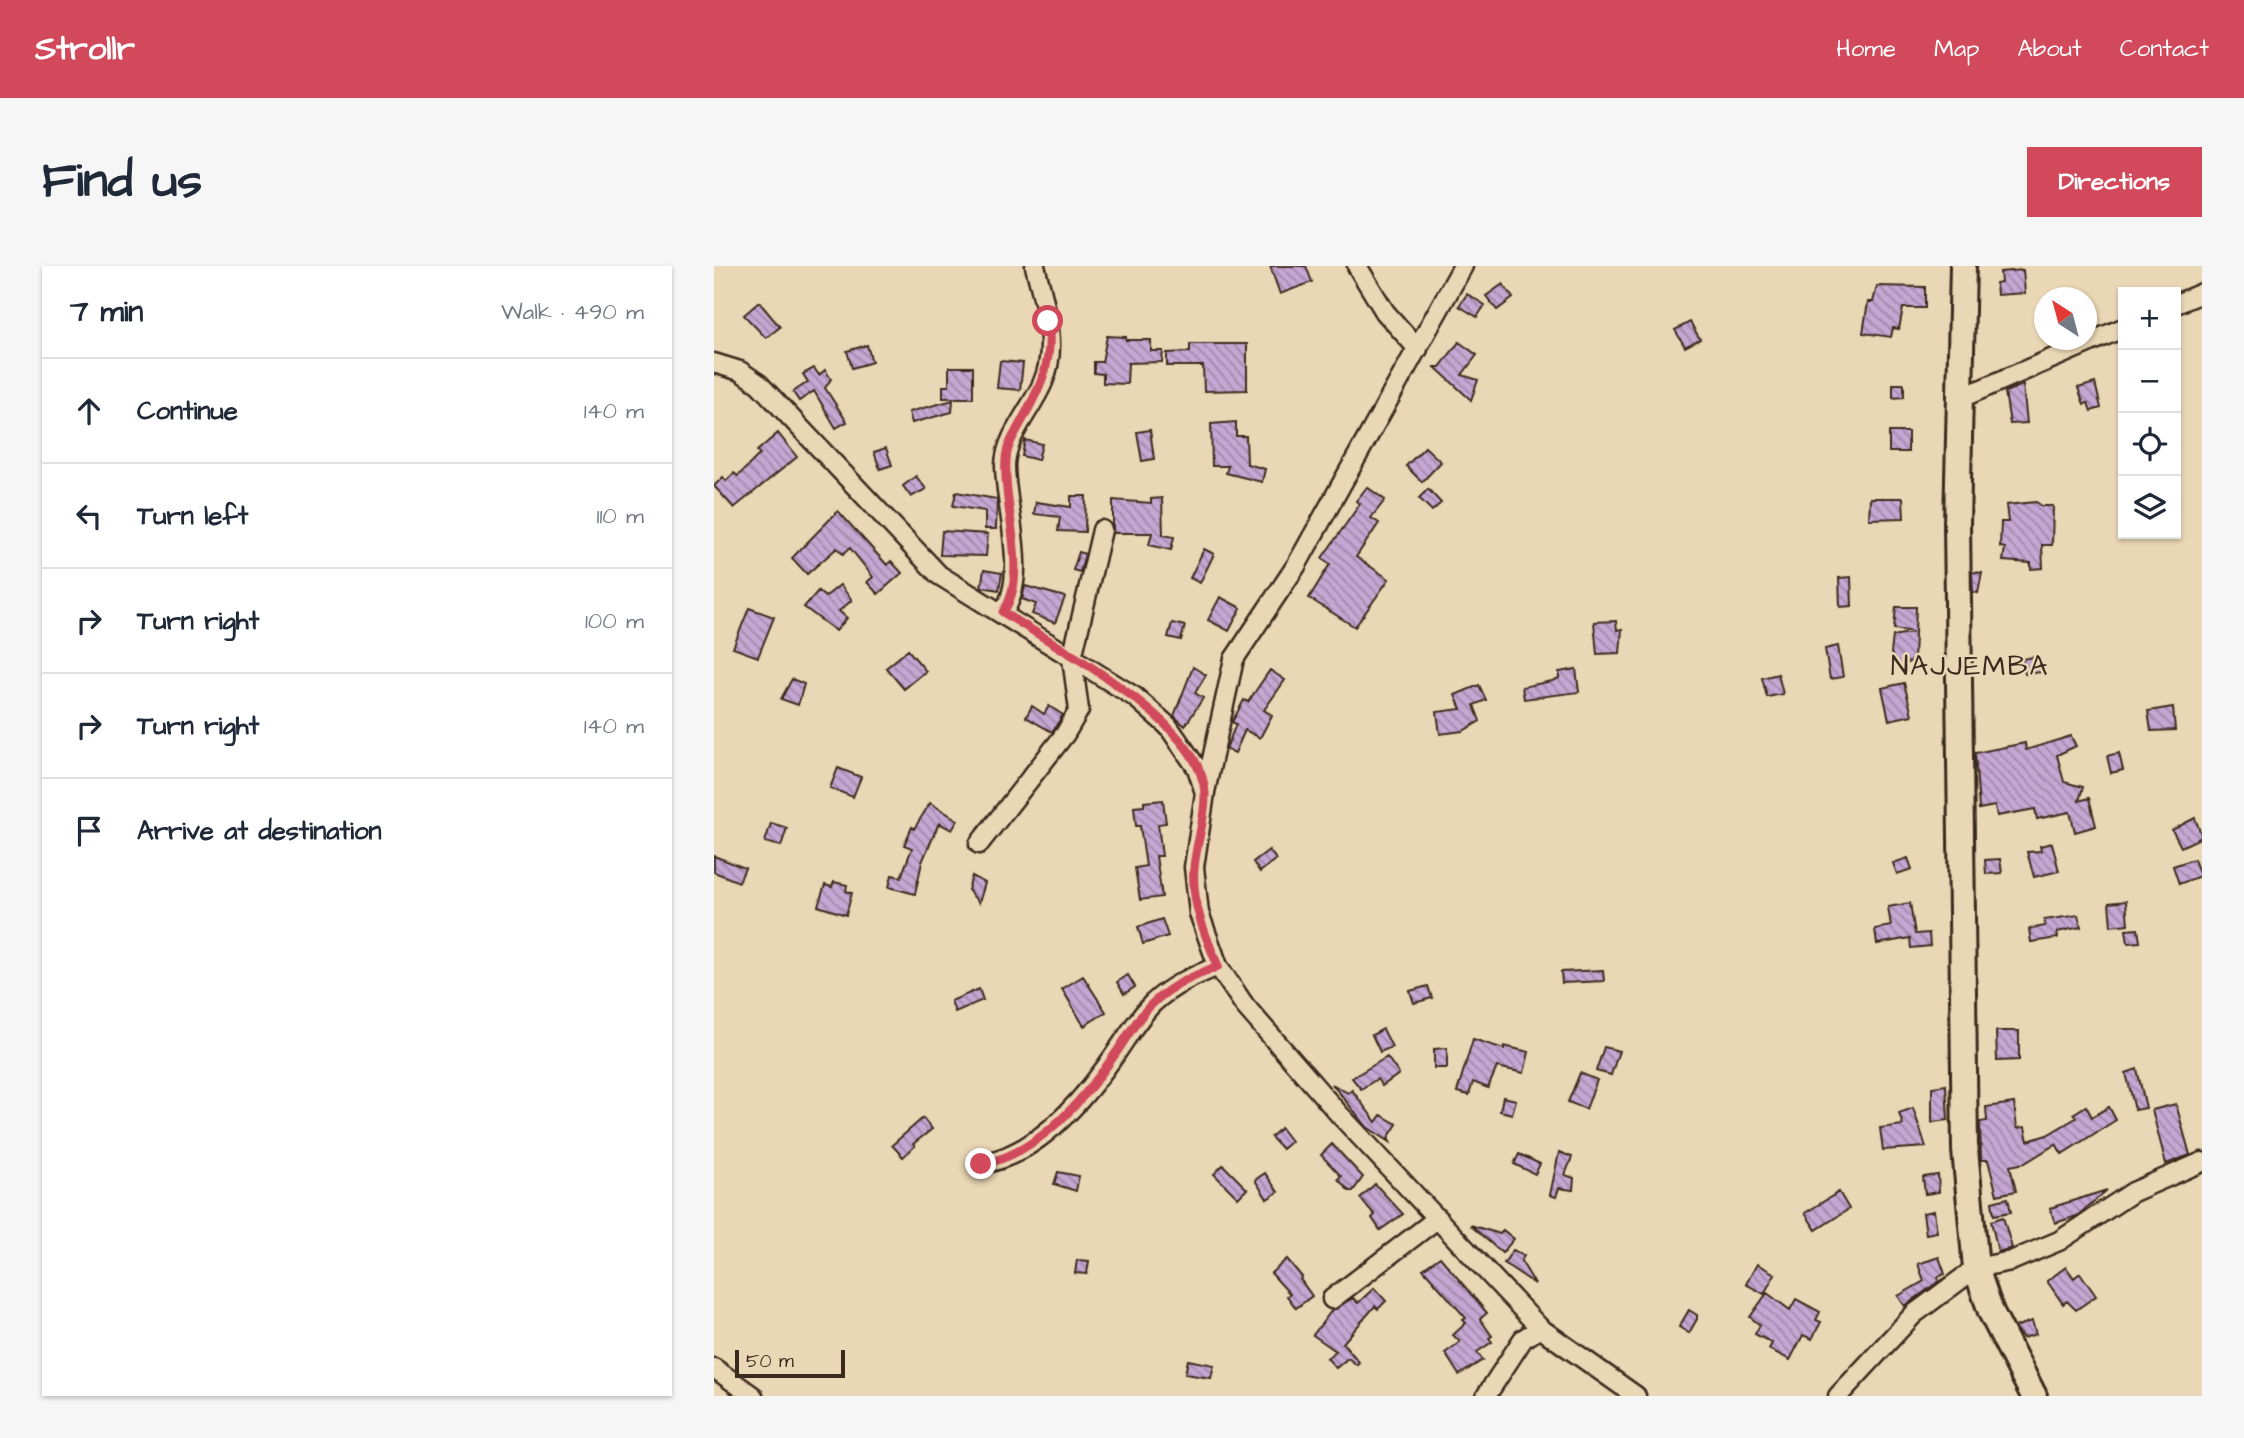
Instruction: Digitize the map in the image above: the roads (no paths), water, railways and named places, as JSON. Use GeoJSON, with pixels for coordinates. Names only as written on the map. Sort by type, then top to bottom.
{"type":"FeatureCollection","features":[{"type":"Feature","properties":{"kind":"street"},"geometry":{"type":"LineString","coordinates":[[1003,612],[1010,602],[1015,570],[1005,471],[1007,452],[1044,381],[1050,357],[1049,330],[1035,266]]}},
{"type":"Feature","properties":{"kind":"street"},"geometry":{"type":"LineString","coordinates":[[1357,266],[1385,312],[1418,349]]}},
{"type":"Feature","properties":{"kind":"street"},"geometry":{"type":"LineString","coordinates":[[1463,266],[1341,480],[1301,557],[1234,659],[1205,793],[1194,882],[1203,928],[1218,966],[1267,1034],[1540,1328],[1636,1396]]}},
{"type":"Feature","properties":{"kind":"street"},"geometry":{"type":"LineString","coordinates":[[1963,266],[1957,524],[1965,1150],[1976,1268],[1991,1312],[2034,1396]]}},
{"type":"Feature","properties":{"kind":"street"},"geometry":{"type":"LineString","coordinates":[[2181,302],[2202,293]]}},
{"type":"Feature","properties":{"kind":"street"},"geometry":{"type":"LineString","coordinates":[[1961,398],[2118,330]]}},
{"type":"Feature","properties":{"kind":"street"},"geometry":{"type":"LineString","coordinates":[[714,363],[740,371],[759,384],[939,575],[1003,612],[1135,696],[1168,726],[1198,768],[1205,793]]}},
{"type":"Feature","properties":{"kind":"street"},"geometry":{"type":"LineString","coordinates":[[979,844],[1079,710],[1072,658],[1101,530]]}},
{"type":"Feature","properties":{"kind":"street"},"geometry":{"type":"LineString","coordinates":[[981,1164],[1002,1161],[1049,1128],[1099,1077],[1154,1001],[1175,985],[1218,966]]}},
{"type":"Feature","properties":{"kind":"street"},"geometry":{"type":"LineString","coordinates":[[1838,1396],[1914,1314],[1976,1268],[2011,1261],[2059,1241],[2133,1192],[2202,1162]]}},
{"type":"Feature","properties":{"kind":"street"},"geometry":{"type":"LineString","coordinates":[[1332,1299],[1438,1218]]}},
{"type":"Feature","properties":{"kind":"street"},"geometry":{"type":"LineString","coordinates":[[1486,1396],[1523,1339],[1540,1328]]}},
{"type":"Feature","properties":{"kind":"street"},"geometry":{"type":"LineString","coordinates":[[714,1368],[752,1396]]}},
{"type":"Feature","properties":{"kind":"district","name":"NAJJEMBA"},"geometry":{"type":"Point","coordinates":[1970,666]}}]}
